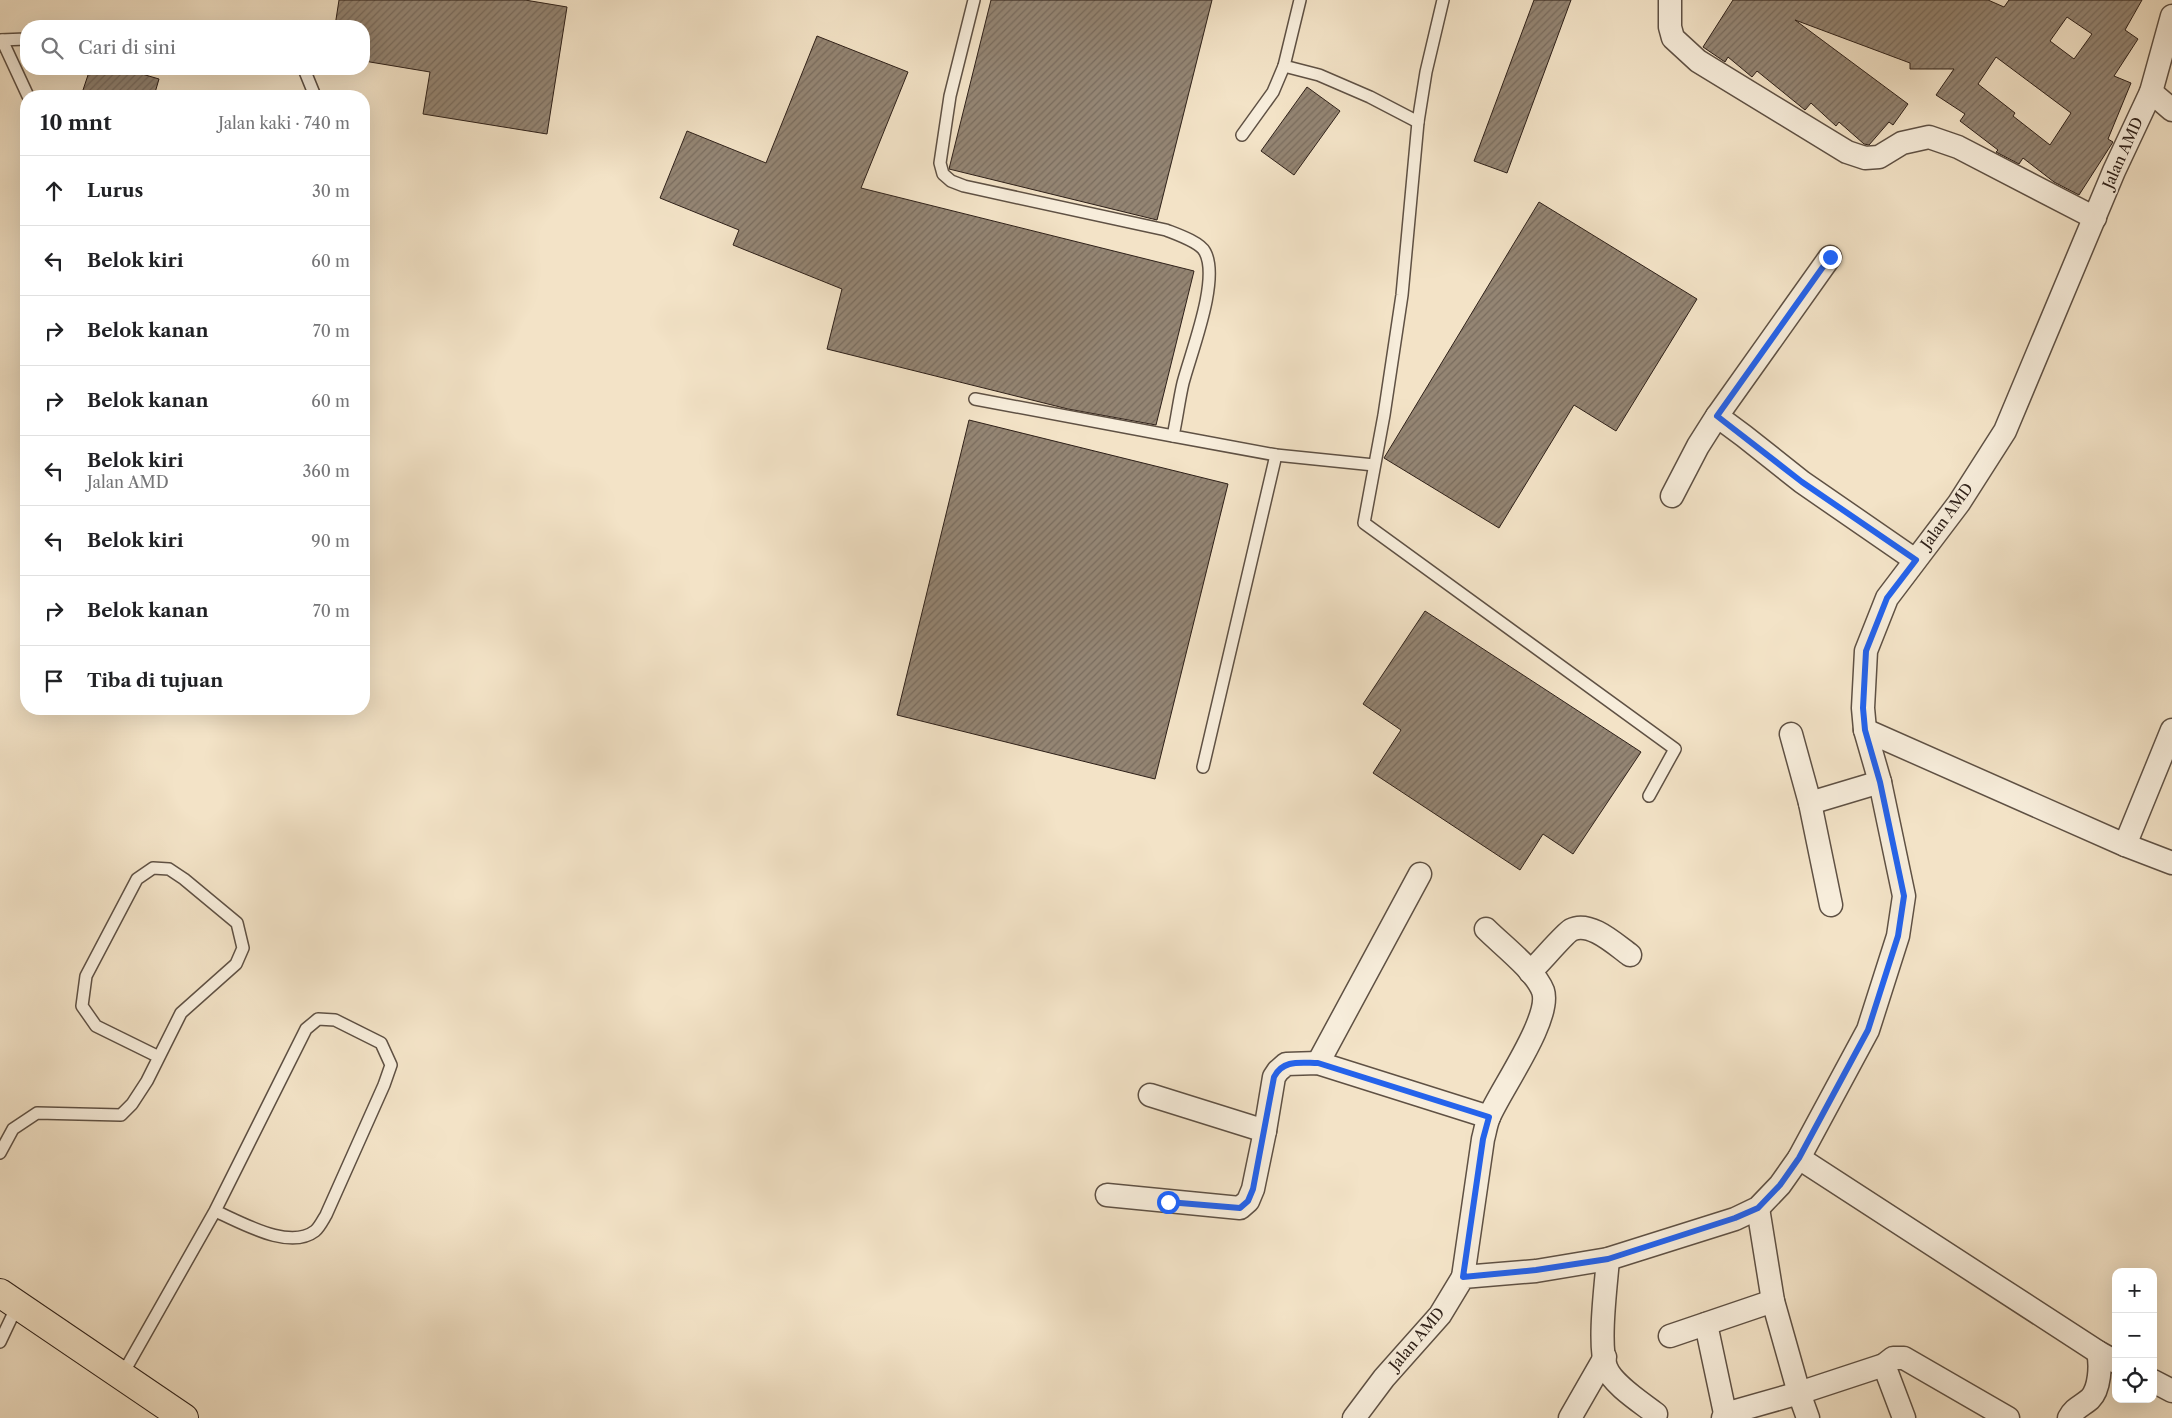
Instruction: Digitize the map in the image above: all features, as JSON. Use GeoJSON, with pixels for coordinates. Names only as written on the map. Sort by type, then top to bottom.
{"type":"FeatureCollection","features":[{"type":"Feature","properties":{"kind":"main road"},"geometry":{"type":"LineString","coordinates":[[9,1300],[184,1418]]}},
{"type":"Feature","properties":{"kind":"street"},"geometry":{"type":"LineString","coordinates":[[1670,0],[1670,27],[1673,38],[1698,62],[1847,152],[1865,158],[1879,157],[1902,143],[1929,137],[1958,147],[2095,218]]}},
{"type":"Feature","properties":{"kind":"street","name":"Jalan AMD"},"geometry":{"type":"LineString","coordinates":[[1354,1418],[1384,1378],[1440,1315],[1463,1277],[1536,1270],[1608,1259],[1735,1218],[1758,1208],[1780,1185],[1799,1158],[1868,1030],[1898,936],[1904,896],[1880,782],[1865,730],[1863,708],[1866,651],[1887,598],[1959,503],[2005,431],[2114,171],[2151,92],[2172,16]]}},
{"type":"Feature","properties":{"kind":"street"},"geometry":{"type":"LineString","coordinates":[[2151,92],[2172,110]]}},
{"type":"Feature","properties":{"kind":"street"},"geometry":{"type":"LineString","coordinates":[[1672,496],[1698,446],[1717,416],[1830,257]]}},
{"type":"Feature","properties":{"kind":"street"},"geometry":{"type":"LineString","coordinates":[[1717,416],[1802,482],[1916,560]]}},
{"type":"Feature","properties":{"kind":"street"},"geometry":{"type":"LineString","coordinates":[[1865,730],[2125,845],[2172,863]]}},
{"type":"Feature","properties":{"kind":"street"},"geometry":{"type":"LineString","coordinates":[[2125,845],[2172,730]]}},
{"type":"Feature","properties":{"kind":"street"},"geometry":{"type":"LineString","coordinates":[[1791,734],[1810,804],[1831,905]]}},
{"type":"Feature","properties":{"kind":"street"},"geometry":{"type":"LineString","coordinates":[[1810,804],[1880,782]]}},
{"type":"Feature","properties":{"kind":"street"},"geometry":{"type":"LineString","coordinates":[[1318,1063],[1420,874]]}},
{"type":"Feature","properties":{"kind":"street"},"geometry":{"type":"LineString","coordinates":[[1530,972],[1571,930],[1585,928],[1597,932],[1630,955]]}},
{"type":"Feature","properties":{"kind":"street"},"geometry":{"type":"LineString","coordinates":[[1463,1277],[1483,1139],[1489,1117],[1534,1034],[1543,1010],[1543,992],[1530,972],[1486,929]]}},
{"type":"Feature","properties":{"kind":"street"},"geometry":{"type":"LineString","coordinates":[[1107,1195],[1240,1208],[1248,1201],[1253,1189],[1274,1077],[1278,1070],[1286,1064],[1318,1063],[1489,1117]]}},
{"type":"Feature","properties":{"kind":"street"},"geometry":{"type":"LineString","coordinates":[[1150,1095],[1265,1131]]}},
{"type":"Feature","properties":{"kind":"street"},"geometry":{"type":"LineString","coordinates":[[1799,1158],[2107,1357],[2100,1365],[2096,1388],[2090,1399],[2076,1408],[2069,1418]]}},
{"type":"Feature","properties":{"kind":"street"},"geometry":{"type":"LineString","coordinates":[[1758,1208],[1773,1301],[1808,1418]]}},
{"type":"Feature","properties":{"kind":"street"},"geometry":{"type":"LineString","coordinates":[[1608,1259],[1603,1346],[1606,1368],[1615,1380],[1656,1414]]}},
{"type":"Feature","properties":{"kind":"street"},"geometry":{"type":"LineString","coordinates":[[1670,1336],[1773,1301]]}},
{"type":"Feature","properties":{"kind":"street"},"geometry":{"type":"LineString","coordinates":[[1706,1324],[1724,1417],[1884,1365],[1893,1358],[1904,1358],[1976,1410],[2008,1418]]}},
{"type":"Feature","properties":{"kind":"street"},"geometry":{"type":"LineString","coordinates":[[1570,1418],[1604,1357]]}},
{"type":"Feature","properties":{"kind":"street"},"geometry":{"type":"LineString","coordinates":[[1884,1365],[1904,1418]]}},
{"type":"Feature","properties":{"kind":"street"},"geometry":{"type":"LineString","coordinates":[[2157,1383],[2172,1391]]}},
{"type":"Feature","properties":{"kind":"lane"},"geometry":{"type":"LineString","coordinates":[[974,0],[950,96],[940,163],[943,174],[951,181],[964,186],[1166,230],[1188,239],[1205,251],[1211,270],[1202,319],[1183,384],[1173,436]]}},
{"type":"Feature","properties":{"kind":"lane"},"geometry":{"type":"LineString","coordinates":[[1242,135],[1274,92],[1284,66],[1300,0]]}},
{"type":"Feature","properties":{"kind":"lane"},"geometry":{"type":"LineString","coordinates":[[1443,0],[1426,72],[1418,122],[1402,295],[1384,415],[1364,523],[1675,750],[1649,796]]}},
{"type":"Feature","properties":{"kind":"lane"},"geometry":{"type":"LineString","coordinates":[[20,39],[1,40],[25,90]]}},
{"type":"Feature","properties":{"kind":"lane"},"geometry":{"type":"LineString","coordinates":[[1284,66],[1319,75],[1370,97],[1418,122]]}},
{"type":"Feature","properties":{"kind":"lane"},"geometry":{"type":"LineString","coordinates":[[306,75],[313,90]]}},
{"type":"Feature","properties":{"kind":"lane"},"geometry":{"type":"LineString","coordinates":[[975,399],[1276,455],[1374,465]]}},
{"type":"Feature","properties":{"kind":"lane"},"geometry":{"type":"LineString","coordinates":[[1203,766],[1276,455]]}},
{"type":"Feature","properties":{"kind":"lane"},"geometry":{"type":"LineString","coordinates":[[0,1152],[13,1129],[37,1113],[121,1115],[132,1104],[160,1057],[181,1013],[236,964],[243,948],[237,923],[184,879],[168,870],[153,868],[137,879],[86,976],[82,1006],[96,1026],[160,1057]]}},
{"type":"Feature","properties":{"kind":"lane"},"geometry":{"type":"LineString","coordinates":[[122,1376],[215,1211],[306,1029],[318,1019],[335,1020],[381,1042],[391,1065],[384,1085],[326,1215],[316,1231],[298,1238],[281,1238],[215,1211]]}},
{"type":"Feature","properties":{"kind":"lane"},"geometry":{"type":"LineString","coordinates":[[0,1342],[9,1300]]}},
{"type":"Feature","properties":{"kind":"building"},"geometry":{"type":"Polygon","coordinates":[[[339,0],[525,0],[567,7],[547,134],[423,114],[430,72],[370,62],[370,20],[336,20],[339,0]]]}},
{"type":"Feature","properties":{"kind":"building"},"geometry":{"type":"Polygon","coordinates":[[[991,0],[1212,0],[1157,220],[949,169],[991,0]]]}},
{"type":"Feature","properties":{"kind":"building"},"geometry":{"type":"Polygon","coordinates":[[[1534,0],[1571,0],[1507,173],[1474,161],[1534,0]]]}},
{"type":"Feature","properties":{"kind":"building"},"geometry":{"type":"Polygon","coordinates":[[[1733,0],[1988,0],[2004,7],[2009,0],[2142,0],[2125,30],[2138,39],[2114,76],[2131,83],[2108,139],[2113,142],[2079,195],[2054,182],[2023,158],[2019,164],[1996,152],[1998,150],[1960,121],[1965,114],[1936,95],[1954,69],[1910,69],[1910,63],[1795,20],[1908,104],[1893,125],[1889,122],[1869,145],[1864,144],[1839,122],[1836,126],[1811,103],[1805,110],[1757,71],[1752,77],[1728,57],[1725,62],[1703,47],[1733,0]],[[2067,17],[2050,41],[2074,59],[2092,34],[2067,17]],[[1996,57],[1978,84],[2015,113],[2013,116],[2050,145],[2071,113],[1996,57]]]}},
{"type":"Feature","properties":{"kind":"building"},"geometry":{"type":"Polygon","coordinates":[[[817,36],[908,72],[861,188],[1194,271],[1156,425],[1068,409],[827,349],[842,289],[733,245],[739,230],[660,198],[687,131],[766,163],[817,36]]]}},
{"type":"Feature","properties":{"kind":"building"},"geometry":{"type":"Polygon","coordinates":[[[88,75],[145,75],[159,79],[156,90],[83,90],[88,75]]]}},
{"type":"Feature","properties":{"kind":"building"},"geometry":{"type":"Polygon","coordinates":[[[1307,87],[1340,111],[1294,175],[1261,151],[1307,87]]]}},
{"type":"Feature","properties":{"kind":"building"},"geometry":{"type":"Polygon","coordinates":[[[1539,202],[1697,299],[1616,431],[1574,405],[1499,528],[1384,458],[1539,202]]]}},
{"type":"Feature","properties":{"kind":"building"},"geometry":{"type":"Polygon","coordinates":[[[969,420],[1228,484],[1155,779],[897,715],[969,420]]]}},
{"type":"Feature","properties":{"kind":"building"},"geometry":{"type":"Polygon","coordinates":[[[1425,611],[1641,752],[1573,854],[1543,834],[1520,870],[1373,773],[1401,730],[1363,704],[1425,611]]]}},
{"type":"Feature","properties":{"kind":"route"},"geometry":{"type":"LineString","coordinates":[[1168,1202],[1240,1208],[1248,1201],[1258,1168],[1274,1077],[1278,1070],[1286,1064],[1295,1063],[1318,1063],[1489,1117],[1483,1139],[1463,1277],[1536,1270],[1608,1259],[1735,1218],[1758,1208],[1780,1185],[1799,1158],[1868,1030],[1898,936],[1904,896],[1880,782],[1865,730],[1863,708],[1866,651],[1887,598],[1916,560],[1802,482],[1717,416],[1830,257]]}}]}
